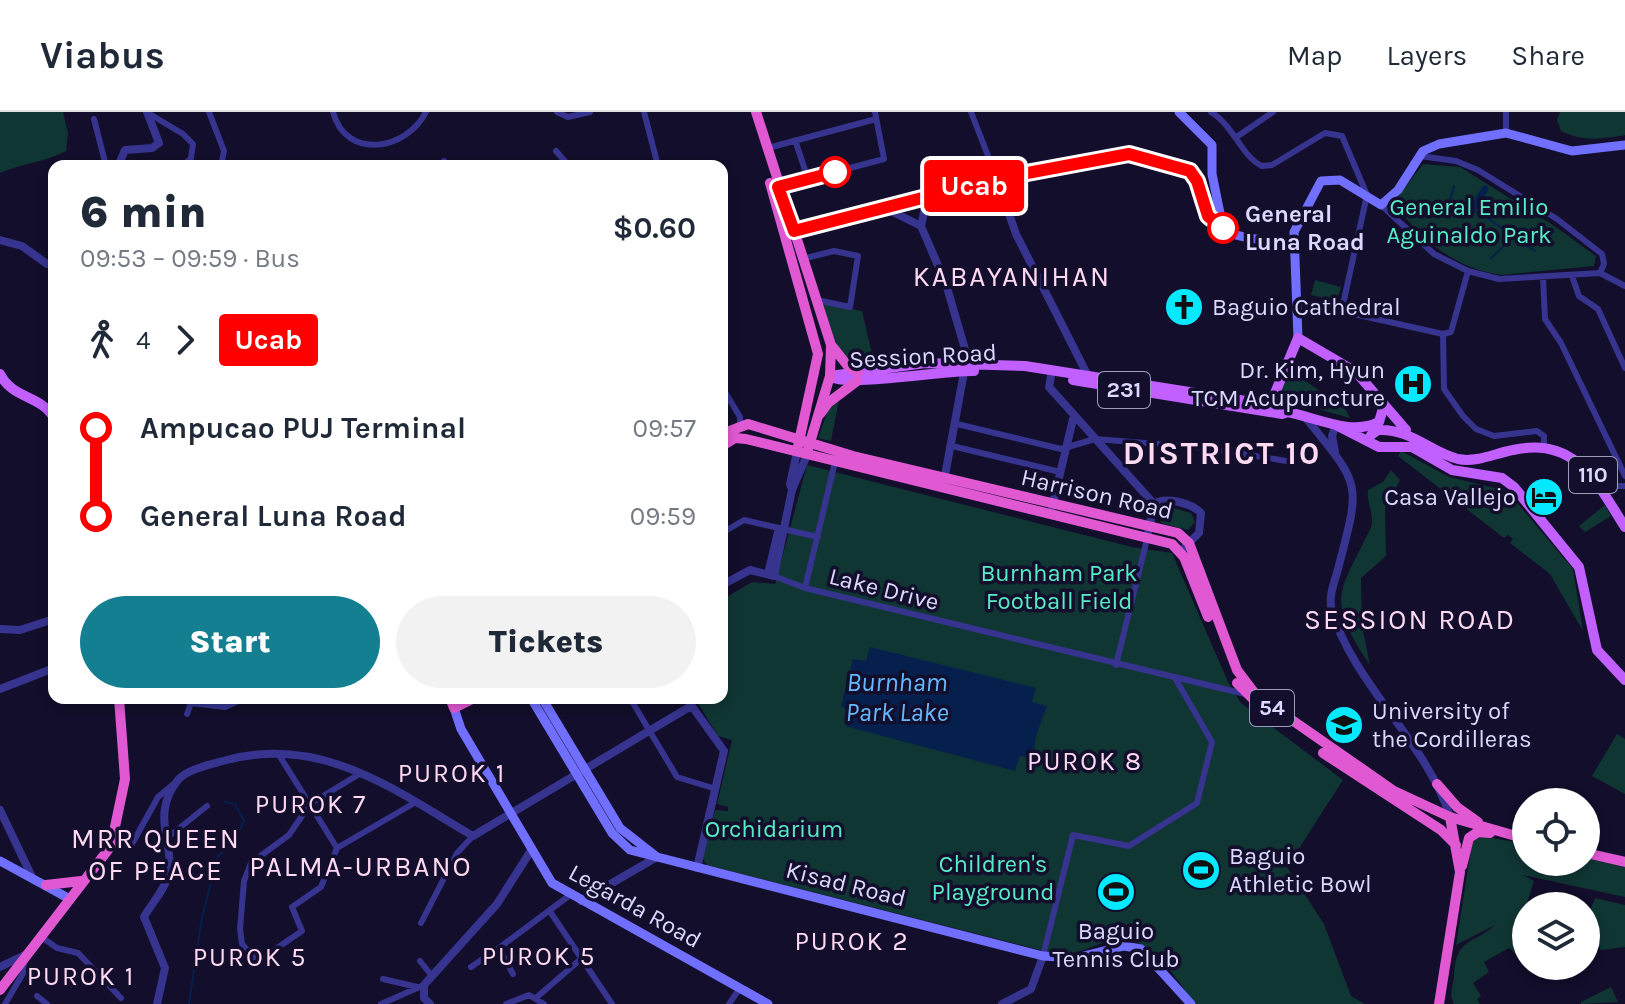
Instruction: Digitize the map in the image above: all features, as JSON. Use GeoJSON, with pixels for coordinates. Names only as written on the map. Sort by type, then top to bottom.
{"type":"FeatureCollection","features":[{"type":"Feature","properties":{"kind":"highway"},"geometry":{"type":"LineString","coordinates":[[750,112],[818,354],[803,448]]}},
{"type":"Feature","properties":{"kind":"highway"},"geometry":{"type":"LineString","coordinates":[[756,112],[831,345],[858,376],[828,403],[814,422]]}},
{"type":"Feature","properties":{"kind":"highway"},"geometry":{"type":"LineString","coordinates":[[814,334],[830,376]]}},
{"type":"Feature","properties":{"kind":"highway"},"geometry":{"type":"LineString","coordinates":[[803,448],[830,376],[831,345]]}},
{"type":"Feature","properties":{"kind":"highway"},"geometry":{"type":"LineString","coordinates":[[813,390],[830,376]]}},
{"type":"Feature","properties":{"kind":"highway"},"geometry":{"type":"LineString","coordinates":[[728,431],[740,425],[803,448]]}},
{"type":"Feature","properties":{"kind":"highway"},"geometry":{"type":"LineString","coordinates":[[728,442],[735,438],[803,448]]}},
{"type":"Feature","properties":{"kind":"highway","name":"Harrison Road"},"geometry":{"type":"LineString","coordinates":[[803,448],[835,462],[942,490],[1178,533],[1237,670],[1248,687],[1317,741],[1429,809],[1512,836]]}},
{"type":"Feature","properties":{"kind":"highway","name":"Harrison Road"},"geometry":{"type":"LineString","coordinates":[[803,448],[945,477],[1147,539],[1185,547]]}},
{"type":"Feature","properties":{"kind":"highway","name":"Harrison Road"},"geometry":{"type":"LineString","coordinates":[[1185,547],[1227,663],[1245,694],[1345,768],[1431,823],[1456,845]]}},
{"type":"Feature","properties":{"kind":"highway"},"geometry":{"type":"LineString","coordinates":[[0,990],[17,975],[40,936],[111,846],[126,760],[118,704]]}},
{"type":"Feature","properties":{"kind":"highway"},"geometry":{"type":"LineString","coordinates":[[1439,789],[1454,805],[1502,833]]}},
{"type":"Feature","properties":{"kind":"highway"},"geometry":{"type":"LineString","coordinates":[[1429,809],[1437,806],[1439,789]]}},
{"type":"Feature","properties":{"kind":"highway"},"geometry":{"type":"LineString","coordinates":[[1454,805],[1450,817],[1460,872]]}},
{"type":"Feature","properties":{"kind":"highway"},"geometry":{"type":"LineString","coordinates":[[1431,823],[1443,823],[1450,817]]}},
{"type":"Feature","properties":{"kind":"highway"},"geometry":{"type":"LineString","coordinates":[[1441,1004],[1467,841],[1474,834],[1512,837]]}},
{"type":"Feature","properties":{"kind":"highway"},"geometry":{"type":"LineString","coordinates":[[1600,856],[1625,862]]}},
{"type":"Feature","properties":{"kind":"highway"},"geometry":{"type":"LineString","coordinates":[[46,885],[83,880]]}},
{"type":"Feature","properties":{"kind":"main road"},"geometry":{"type":"LineString","coordinates":[[1179,112],[1212,145],[1212,174],[1223,228]]}},
{"type":"Feature","properties":{"kind":"main road"},"geometry":{"type":"LineString","coordinates":[[1270,405],[1298,338],[1300,302],[1294,244],[1298,223],[1321,181],[1340,180],[1381,205],[1398,190],[1420,156],[1439,144],[1506,133],[1572,151],[1625,145]]}},
{"type":"Feature","properties":{"kind":"main road"},"geometry":{"type":"LineString","coordinates":[[794,231],[998,179],[1121,155],[1142,156],[1190,171],[1197,181],[1208,216],[1223,228],[1294,244]]}},
{"type":"Feature","properties":{"kind":"main road"},"geometry":{"type":"LineString","coordinates":[[1298,338],[1356,372],[1411,441]]}},
{"type":"Feature","properties":{"kind":"main road","name":"Session Road"},"geometry":{"type":"LineString","coordinates":[[830,376],[838,381],[858,376],[966,367],[1025,366],[1284,407],[1288,412]]}},
{"type":"Feature","properties":{"kind":"main road","name":"Session Road"},"geometry":{"type":"LineString","coordinates":[[966,367],[1051,376],[1122,390],[1282,414],[1288,412],[1336,425]]}},
{"type":"Feature","properties":{"kind":"main road"},"geometry":{"type":"LineString","coordinates":[[0,374],[13,392],[43,405],[48,411]]}},
{"type":"Feature","properties":{"kind":"main road"},"geometry":{"type":"LineString","coordinates":[[1336,425],[1370,426],[1379,422],[1384,405]]}},
{"type":"Feature","properties":{"kind":"main road","name":"231"},"geometry":{"type":"LineString","coordinates":[[1336,425],[1338,429],[1383,448],[1411,441],[1463,474],[1502,478],[1519,491],[1579,567],[1597,650],[1625,680]]}},
{"type":"Feature","properties":{"kind":"main road","name":"110"},"geometry":{"type":"LineString","coordinates":[[1370,440],[1378,430],[1397,430],[1411,441],[1464,460],[1544,447],[1576,462],[1602,486],[1625,527]]}},
{"type":"Feature","properties":{"kind":"main road","name":"Legarda Road"},"geometry":{"type":"LineString","coordinates":[[452,704],[461,729],[552,883],[768,1004]]}},
{"type":"Feature","properties":{"kind":"main road"},"geometry":{"type":"LineString","coordinates":[[536,704],[550,721],[613,826],[657,857]]}},
{"type":"Feature","properties":{"kind":"main road"},"geometry":{"type":"LineString","coordinates":[[544,704],[550,721]]}},
{"type":"Feature","properties":{"kind":"main road","name":"Kisad Road"},"geometry":{"type":"LineString","coordinates":[[657,857],[1043,956],[1075,958],[1114,948],[1141,949],[1191,1004]]}},
{"type":"Feature","properties":{"kind":"main road"},"geometry":{"type":"LineString","coordinates":[[0,861],[68,898]]}},
{"type":"Feature","properties":{"kind":"street"},"geometry":{"type":"LineString","coordinates":[[121,160],[125,150],[152,148],[159,143],[148,112]]}},
{"type":"Feature","properties":{"kind":"street"},"geometry":{"type":"LineString","coordinates":[[148,112],[178,130],[193,144],[189,160]]}},
{"type":"Feature","properties":{"kind":"street"},"geometry":{"type":"LineString","coordinates":[[209,112],[224,151],[222,160]]}},
{"type":"Feature","properties":{"kind":"street"},"geometry":{"type":"LineString","coordinates":[[333,112],[336,124],[346,135],[372,146],[384,146],[405,136],[419,125],[426,112]]}},
{"type":"Feature","properties":{"kind":"street"},"geometry":{"type":"LineString","coordinates":[[557,112],[568,117],[590,112]]}},
{"type":"Feature","properties":{"kind":"street"},"geometry":{"type":"LineString","coordinates":[[644,112],[656,160]]}},
{"type":"Feature","properties":{"kind":"street"},"geometry":{"type":"LineString","coordinates":[[971,112],[1016,234],[1088,376]]}},
{"type":"Feature","properties":{"kind":"street"},"geometry":{"type":"LineString","coordinates":[[1211,112],[1238,136],[1254,162],[1267,166],[1321,134],[1338,133],[1346,143],[1367,195],[1342,309]]}},
{"type":"Feature","properties":{"kind":"street"},"geometry":{"type":"LineString","coordinates":[[1238,136],[1273,112]]}},
{"type":"Feature","properties":{"kind":"street"},"geometry":{"type":"LineString","coordinates":[[1506,112],[1506,133]]}},
{"type":"Feature","properties":{"kind":"street"},"geometry":{"type":"LineString","coordinates":[[766,148],[876,115],[884,159],[778,187]]}},
{"type":"Feature","properties":{"kind":"street"},"geometry":{"type":"LineString","coordinates":[[94,119],[104,160]]}},
{"type":"Feature","properties":{"kind":"street"},"geometry":{"type":"LineString","coordinates":[[795,140],[808,179]]}},
{"type":"Feature","properties":{"kind":"street"},"geometry":{"type":"LineString","coordinates":[[556,151],[564,160]]}},
{"type":"Feature","properties":{"kind":"street"},"geometry":{"type":"LineString","coordinates":[[1420,156],[1465,164],[1516,193],[1602,254],[1604,264],[1600,273]]}},
{"type":"Feature","properties":{"kind":"street"},"geometry":{"type":"LineString","coordinates":[[927,199],[921,226],[961,326],[966,367],[942,490]]}},
{"type":"Feature","properties":{"kind":"street"},"geometry":{"type":"LineString","coordinates":[[1381,205],[1434,254],[1468,271],[1499,279],[1600,273],[1625,286]]}},
{"type":"Feature","properties":{"kind":"street"},"geometry":{"type":"LineString","coordinates":[[887,209],[921,226]]}},
{"type":"Feature","properties":{"kind":"street"},"geometry":{"type":"LineString","coordinates":[[0,240],[22,246],[39,261],[48,262]]}},
{"type":"Feature","properties":{"kind":"street"},"geometry":{"type":"LineString","coordinates":[[802,259],[834,251],[858,256],[850,307],[815,300]]}},
{"type":"Feature","properties":{"kind":"street"},"geometry":{"type":"LineString","coordinates":[[1300,302],[1443,334],[1451,332],[1468,271]]}},
{"type":"Feature","properties":{"kind":"street"},"geometry":{"type":"LineString","coordinates":[[1572,276],[1579,296],[1598,309],[1625,368]]}},
{"type":"Feature","properties":{"kind":"street"},"geometry":{"type":"LineString","coordinates":[[1543,278],[1545,319],[1561,343],[1625,476]]}},
{"type":"Feature","properties":{"kind":"street"},"geometry":{"type":"LineString","coordinates":[[1443,334],[1443,382],[1454,406],[1485,434],[1499,436],[1537,431],[1544,436],[1544,447]]}},
{"type":"Feature","properties":{"kind":"street"},"geometry":{"type":"LineString","coordinates":[[1051,376],[1049,387],[1154,504]]}},
{"type":"Feature","properties":{"kind":"street"},"geometry":{"type":"LineString","coordinates":[[728,397],[740,417],[740,425]]}},
{"type":"Feature","properties":{"kind":"street"},"geometry":{"type":"LineString","coordinates":[[1051,510],[1074,415]]}},
{"type":"Feature","properties":{"kind":"street"},"geometry":{"type":"LineString","coordinates":[[1305,416],[1350,474],[1354,498],[1331,595],[1331,607],[1345,640],[1439,789],[1450,817]]}},
{"type":"Feature","properties":{"kind":"street"},"geometry":{"type":"LineString","coordinates":[[957,424],[1065,449],[1095,439],[1208,448],[1292,462]]}},
{"type":"Feature","properties":{"kind":"street"},"geometry":{"type":"LineString","coordinates":[[1335,452],[1332,436],[1336,425]]}},
{"type":"Feature","properties":{"kind":"street"},"geometry":{"type":"LineString","coordinates":[[952,446],[1060,472]]}},
{"type":"Feature","properties":{"kind":"street"},"geometry":{"type":"LineString","coordinates":[[728,582],[750,570],[771,575],[778,532],[783,528],[803,448]]}},
{"type":"Feature","properties":{"kind":"street"},"geometry":{"type":"LineString","coordinates":[[805,588],[835,462]]}},
{"type":"Feature","properties":{"kind":"street"},"geometry":{"type":"LineString","coordinates":[[1602,486],[1625,486]]}},
{"type":"Feature","properties":{"kind":"street"},"geometry":{"type":"LineString","coordinates":[[1154,504],[1164,499],[1198,509],[1202,524],[1185,547]]}},
{"type":"Feature","properties":{"kind":"street"},"geometry":{"type":"LineString","coordinates":[[1116,665],[1154,504]]}},
{"type":"Feature","properties":{"kind":"street"},"geometry":{"type":"LineString","coordinates":[[728,529],[744,520],[818,537]]}},
{"type":"Feature","properties":{"kind":"street","name":"Lake Drive"},"geometry":{"type":"LineString","coordinates":[[771,575],[805,588],[1245,694]]}},
{"type":"Feature","properties":{"kind":"street"},"geometry":{"type":"LineString","coordinates":[[0,629],[20,630],[48,621]]}},
{"type":"Feature","properties":{"kind":"street"},"geometry":{"type":"LineString","coordinates":[[0,689],[48,670]]}},
{"type":"Feature","properties":{"kind":"street"},"geometry":{"type":"LineString","coordinates":[[1003,1004],[1019,1001],[1034,985],[1073,835],[1129,846],[1197,803],[1212,742],[1175,678]]}},
{"type":"Feature","properties":{"kind":"street"},"geometry":{"type":"LineString","coordinates":[[187,714],[191,704]]}},
{"type":"Feature","properties":{"kind":"street"},"geometry":{"type":"LineString","coordinates":[[200,704],[225,707],[232,704]]}},
{"type":"Feature","properties":{"kind":"street"},"geometry":{"type":"LineString","coordinates":[[634,704],[677,777],[716,789]]}},
{"type":"Feature","properties":{"kind":"street"},"geometry":{"type":"LineString","coordinates":[[421,923],[457,853],[473,836],[650,731],[686,704]]}},
{"type":"Feature","properties":{"kind":"street"},"geometry":{"type":"LineString","coordinates":[[690,704],[724,749],[697,868]]}},
{"type":"Feature","properties":{"kind":"street"},"geometry":{"type":"LineString","coordinates":[[132,844],[158,797],[177,781],[200,768],[230,759],[279,755],[344,764],[364,771],[473,836]]}},
{"type":"Feature","properties":{"kind":"street"},"geometry":{"type":"LineString","coordinates":[[279,755],[337,848]]}},
{"type":"Feature","properties":{"kind":"street"},"geometry":{"type":"LineString","coordinates":[[364,771],[310,804],[289,835],[258,856],[247,871],[240,929],[242,944],[249,955],[264,957],[302,931],[292,907],[321,887],[337,848],[416,802]]}},
{"type":"Feature","properties":{"kind":"street"},"geometry":{"type":"LineString","coordinates":[[157,1004],[165,968],[144,917],[168,875],[164,813],[177,781]]}},
{"type":"Feature","properties":{"kind":"street"},"geometry":{"type":"LineString","coordinates":[[165,841],[188,818],[207,806]]}},
{"type":"Feature","properties":{"kind":"street"},"geometry":{"type":"LineString","coordinates":[[0,810],[32,877]]}},
{"type":"Feature","properties":{"kind":"street"},"geometry":{"type":"LineString","coordinates":[[381,1004],[421,986],[432,976],[497,904],[532,849]]}},
{"type":"Feature","properties":{"kind":"street"},"geometry":{"type":"LineString","coordinates":[[581,901],[657,857]]}},
{"type":"Feature","properties":{"kind":"street"},"geometry":{"type":"LineString","coordinates":[[471,967],[551,913],[570,895]]}},
{"type":"Feature","properties":{"kind":"street"},"geometry":{"type":"LineString","coordinates":[[551,913],[612,1004]]}},
{"type":"Feature","properties":{"kind":"street"},"geometry":{"type":"LineString","coordinates":[[40,936],[57,948],[78,953],[121,998]]}},
{"type":"Feature","properties":{"kind":"street"},"geometry":{"type":"LineString","coordinates":[[499,948],[513,974]]}},
{"type":"Feature","properties":{"kind":"street"},"geometry":{"type":"LineString","coordinates":[[0,967],[25,957]]}},
{"type":"Feature","properties":{"kind":"street"},"geometry":{"type":"LineString","coordinates":[[537,997],[582,958]]}},
{"type":"Feature","properties":{"kind":"street"},"geometry":{"type":"LineString","coordinates":[[420,961],[432,976]]}},
{"type":"Feature","properties":{"kind":"street"},"geometry":{"type":"LineString","coordinates":[[5,1004],[17,975]]}},
{"type":"Feature","properties":{"kind":"street"},"geometry":{"type":"LineString","coordinates":[[383,979],[421,986]]}},
{"type":"Feature","properties":{"kind":"street"},"geometry":{"type":"LineString","coordinates":[[421,986],[423,1002]]}},
{"type":"Feature","properties":{"kind":"street"},"geometry":{"type":"LineString","coordinates":[[729,1004],[740,988]]}},
{"type":"Feature","properties":{"kind":"street"},"geometry":{"type":"LineString","coordinates":[[506,1004],[524,995],[537,997],[544,1004]]}},
{"type":"Feature","properties":{"kind":"street"},"geometry":{"type":"LineString","coordinates":[[37,996],[47,1004]]}},
{"type":"Feature","properties":{"kind":"green space"},"geometry":{"type":"Polygon","coordinates":[[[0,112],[63,112],[68,133],[66,151],[0,173],[0,112]]]}},
{"type":"Feature","properties":{"kind":"green space"},"geometry":{"type":"Polygon","coordinates":[[[1560,112],[1625,112],[1625,135],[1593,139],[1577,137],[1561,131],[1557,120],[1560,112]]]}},
{"type":"Feature","properties":{"kind":"green space","name":"General Emilio Aguinaldo Park"},"geometry":{"type":"Polygon","coordinates":[[[1423,164],[1460,167],[1596,256],[1594,266],[1502,275],[1470,267],[1455,259],[1427,240],[1394,202],[1423,164]]]}},
{"type":"Feature","properties":{"kind":"green space"},"geometry":{"type":"Polygon","coordinates":[[[1315,280],[1341,287],[1337,301],[1311,295],[1315,280]]]}},
{"type":"Feature","properties":{"kind":"green space"},"geometry":{"type":"Polygon","coordinates":[[[823,302],[862,311],[874,362],[854,365],[848,362],[834,338],[823,302]]]}},
{"type":"Feature","properties":{"kind":"green space"},"geometry":{"type":"Polygon","coordinates":[[[1291,371],[1345,408],[1350,418],[1283,399],[1279,393],[1291,371]]]}},
{"type":"Feature","properties":{"kind":"green space"},"geometry":{"type":"Polygon","coordinates":[[[839,400],[831,441],[818,438],[828,410],[839,400]]]}},
{"type":"Feature","properties":{"kind":"green space"},"geometry":{"type":"Polygon","coordinates":[[[1401,451],[1449,477],[1507,491],[1573,569],[1583,631],[1550,574],[1510,543],[1513,539],[1508,535],[1504,538],[1398,456],[1401,451]]]}},
{"type":"Feature","properties":{"kind":"green space"},"geometry":{"type":"Polygon","coordinates":[[[807,465],[1132,547],[1172,553],[1228,682],[1241,703],[1343,780],[1287,867],[1324,924],[1351,996],[1365,1004],[1194,1004],[1159,958],[1136,943],[1109,941],[1060,955],[707,865],[703,859],[715,810],[728,811],[728,807],[717,804],[732,740],[718,736],[699,704],[728,704],[728,596],[752,582],[775,584],[807,465]]]}},
{"type":"Feature","properties":{"kind":"green space"},"geometry":{"type":"Polygon","coordinates":[[[1391,470],[1400,480],[1385,509],[1386,556],[1361,578],[1362,626],[1370,665],[1346,624],[1342,595],[1351,567],[1371,527],[1368,490],[1383,482],[1391,470]]]}},
{"type":"Feature","properties":{"kind":"green space"},"geometry":{"type":"Polygon","coordinates":[[[1605,505],[1611,516],[1585,532],[1579,526],[1605,505]]]}},
{"type":"Feature","properties":{"kind":"green space"},"geometry":{"type":"Polygon","coordinates":[[[1166,506],[1191,513],[1195,522],[1188,530],[1161,523],[1159,514],[1166,506]]]}},
{"type":"Feature","properties":{"kind":"green space"},"geometry":{"type":"Polygon","coordinates":[[[1617,734],[1625,739],[1625,794],[1592,776],[1617,734]]]}},
{"type":"Feature","properties":{"kind":"green space"},"geometry":{"type":"Polygon","coordinates":[[[1481,836],[1512,842],[1512,876],[1525,876],[1534,881],[1530,892],[1512,892],[1512,951],[1509,948],[1484,962],[1489,972],[1473,983],[1481,996],[1477,999],[1480,1004],[1454,1004],[1451,993],[1458,954],[1467,943],[1495,925],[1456,945],[1472,843],[1481,836]]]}},
{"type":"Feature","properties":{"kind":"green space"},"geometry":{"type":"Polygon","coordinates":[[[1600,861],[1625,867],[1625,897],[1528,876],[1600,876],[1600,861]]]}},
{"type":"Feature","properties":{"kind":"green space"},"geometry":{"type":"Polygon","coordinates":[[[1600,899],[1625,905],[1625,947],[1601,950],[1600,899]]]}},
{"type":"Feature","properties":{"kind":"green space"},"geometry":{"type":"Polygon","coordinates":[[[1611,987],[1618,1002],[1581,1004],[1581,1002],[1611,987]]]}},
{"type":"Feature","properties":{"kind":"water","name":"Burnham Park Lake"},"geometry":{"type":"Polygon","coordinates":[[[870,647],[1036,688],[1032,702],[1047,706],[1036,736],[1033,759],[1020,756],[1015,771],[845,726],[849,713],[841,706],[853,659],[866,661],[870,647]]]}},
{"type":"Feature","properties":{"kind":"waterway"},"geometry":{"type":"LineString","coordinates":[[1454,186],[1450,200],[1486,217],[1535,251]]}},
{"type":"Feature","properties":{"kind":"waterway"},"geometry":{"type":"LineString","coordinates":[[1471,212],[1485,189]]}},
{"type":"Feature","properties":{"kind":"waterway"},"geometry":{"type":"LineString","coordinates":[[1491,258],[1503,247],[1508,234]]}},
{"type":"Feature","properties":{"kind":"waterway"},"geometry":{"type":"LineString","coordinates":[[189,1004],[202,917],[218,856],[234,841],[244,821],[235,804],[225,802]]}},
{"type":"Feature","properties":{"kind":"bus line","name":"Ucab"},"geometry":{"type":"LineString","coordinates":[[835,172],[778,187],[794,231],[1000,178],[1129,154],[1175,164],[1190,171],[1197,181],[1208,216],[1223,228]]}},
{"type":"Feature","properties":{"kind":"place","name":"General Luna Road"},"geometry":{"type":"Point","coordinates":[1223,228]}},
{"type":"Feature","properties":{"kind":"place","name":"Baguio Cathedral"},"geometry":{"type":"Point","coordinates":[1184,307]}},
{"type":"Feature","properties":{"kind":"place","name":"Dr. Kim, Hyun TCM Acupuncture"},"geometry":{"type":"Point","coordinates":[1413,384]}},
{"type":"Feature","properties":{"kind":"place","name":"Casa Vallejo"},"geometry":{"type":"Point","coordinates":[1544,497]}},
{"type":"Feature","properties":{"kind":"place","name":"University of the Cordilleras"},"geometry":{"type":"Point","coordinates":[1344,725]}},
{"type":"Feature","properties":{"kind":"place","name":"Baguio Athletic Bowl"},"geometry":{"type":"Point","coordinates":[1201,870]}},
{"type":"Feature","properties":{"kind":"place","name":"Baguio Tennis Club"},"geometry":{"type":"Point","coordinates":[1116,892]}},
{"type":"Feature","properties":{"kind":"district","name":"KABAYANIHAN"},"geometry":{"type":"Point","coordinates":[1012,276]}},
{"type":"Feature","properties":{"kind":"district","name":"DISTRICT 10"},"geometry":{"type":"Point","coordinates":[1222,453]}},
{"type":"Feature","properties":{"kind":"district","name":"SESSION ROAD"},"geometry":{"type":"Point","coordinates":[1410,619]}},
{"type":"Feature","properties":{"kind":"district","name":"PUROK 8"},"geometry":{"type":"Point","coordinates":[1085,761]}},
{"type":"Feature","properties":{"kind":"district","name":"PUROK 1"},"geometry":{"type":"Point","coordinates":[452,773]}},
{"type":"Feature","properties":{"kind":"district","name":"PUROK 7"},"geometry":{"type":"Point","coordinates":[311,804]}},
{"type":"Feature","properties":{"kind":"district","name":"MRR QUEEN OF PEACE"},"geometry":{"type":"Point","coordinates":[156,854]}},
{"type":"Feature","properties":{"kind":"district","name":"PALMA-URBANO"},"geometry":{"type":"Point","coordinates":[361,866]}},
{"type":"Feature","properties":{"kind":"district","name":"PUROK 2"},"geometry":{"type":"Point","coordinates":[852,941]}},
{"type":"Feature","properties":{"kind":"district","name":"PUROK 5"},"geometry":{"type":"Point","coordinates":[539,956]}},
{"type":"Feature","properties":{"kind":"district","name":"PUROK 5"},"geometry":{"type":"Point","coordinates":[250,957]}},
{"type":"Feature","properties":{"kind":"district","name":"PUROK 1"},"geometry":{"type":"Point","coordinates":[81,976]}},
{"type":"Feature","properties":{"kind":"park label","name":"Burnham Park Football Field"},"geometry":{"type":"Point","coordinates":[1059,587]}},
{"type":"Feature","properties":{"kind":"park label","name":"Orchidarium"},"geometry":{"type":"Point","coordinates":[774,829]}},
{"type":"Feature","properties":{"kind":"park label","name":"Children's Playground"},"geometry":{"type":"Point","coordinates":[993,878]}}]}
